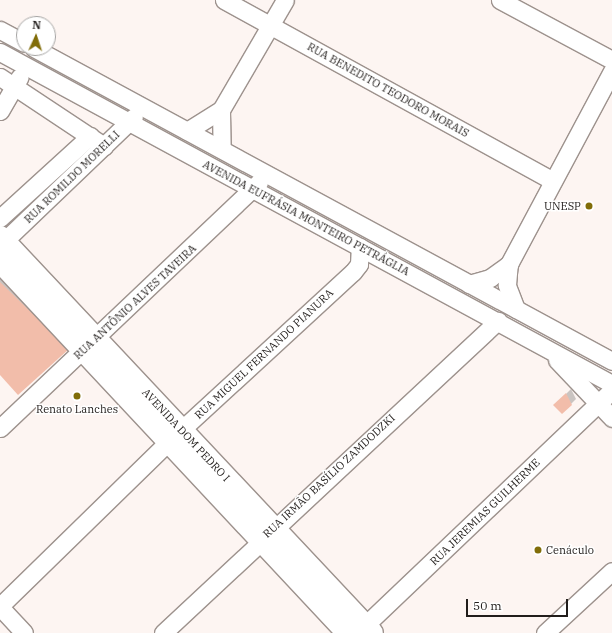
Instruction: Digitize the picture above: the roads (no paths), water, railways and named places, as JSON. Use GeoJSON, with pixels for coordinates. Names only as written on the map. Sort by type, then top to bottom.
{"type":"FeatureCollection","features":[{"type":"Feature","properties":{"kind":"main road","name":"AVENIDA DOM PEDRO I"},"geometry":{"type":"LineString","coordinates":[[1,246],[89,345],[266,534],[361,631]]}},
{"type":"Feature","properties":{"kind":"street","name":"RUA BENEDITO TEODORO MORAIS"},"geometry":{"type":"LineString","coordinates":[[224,0],[272,25],[551,180]]}},
{"type":"Feature","properties":{"kind":"street"},"geometry":{"type":"LineString","coordinates":[[187,131],[221,110],[272,25],[285,0]]}},
{"type":"Feature","properties":{"kind":"street"},"geometry":{"type":"LineString","coordinates":[[500,0],[612,60]]}},
{"type":"Feature","properties":{"kind":"street"},"geometry":{"type":"LineString","coordinates":[[0,30],[16,39]]}},
{"type":"Feature","properties":{"kind":"street","name":"AVENIDA EUFRÁSIA MONTEIRO PETRÁGLIA"},"geometry":{"type":"LineString","coordinates":[[49,56],[265,172],[468,284],[612,360]]}},
{"type":"Feature","properties":{"kind":"street"},"geometry":{"type":"LineString","coordinates":[[9,61],[17,88]]}},
{"type":"Feature","properties":{"kind":"street","name":"AVENIDA EUFRÁSIA MONTEIRO PETRÁGLIA"},"geometry":{"type":"LineString","coordinates":[[9,61],[254,190],[612,384]]}},
{"type":"Feature","properties":{"kind":"street"},"geometry":{"type":"LineString","coordinates":[[516,309],[508,285],[509,264],[551,180],[612,71]]}},
{"type":"Feature","properties":{"kind":"street"},"geometry":{"type":"LineString","coordinates":[[0,77],[97,141],[0,218]]}},
{"type":"Feature","properties":{"kind":"street"},"geometry":{"type":"LineString","coordinates":[[0,111],[17,88]]}},
{"type":"Feature","properties":{"kind":"street","name":"RUA ROMILDO MORELLI"},"geometry":{"type":"LineString","coordinates":[[1,246],[97,141],[127,124],[144,108]]}},
{"type":"Feature","properties":{"kind":"street"},"geometry":{"type":"LineString","coordinates":[[221,110],[222,149]]}},
{"type":"Feature","properties":{"kind":"street","name":"RUA ANTÔNIO ALVES TAVEIRA"},"geometry":{"type":"LineString","coordinates":[[0,428],[254,190],[265,172]]}},
{"type":"Feature","properties":{"kind":"street","name":"RUA MIGUEL FERNANDO PIANURA"},"geometry":{"type":"LineString","coordinates":[[0,607],[175,436],[353,272],[359,264],[360,247]]}},
{"type":"Feature","properties":{"kind":"street"},"geometry":{"type":"LineString","coordinates":[[468,284],[490,278],[509,264]]}},
{"type":"Feature","properties":{"kind":"street","name":"RUA IRMÃO BASÍLIO ZAMDODZKI"},"geometry":{"type":"LineString","coordinates":[[163,633],[266,534],[498,321]]}},
{"type":"Feature","properties":{"kind":"street"},"geometry":{"type":"LineString","coordinates":[[546,348],[612,418]]}},
{"type":"Feature","properties":{"kind":"street","name":"RUA JEREMIAS GUILHERME"},"geometry":{"type":"LineString","coordinates":[[361,631],[612,390]]}},
{"type":"Feature","properties":{"kind":"street"},"geometry":{"type":"LineString","coordinates":[[545,633],[612,571]]}},
{"type":"Feature","properties":{"kind":"street"},"geometry":{"type":"LineString","coordinates":[[0,607],[24,633]]}},
{"type":"Feature","properties":{"kind":"place","name":"UNESP"},"geometry":{"type":"Point","coordinates":[589,206]}},
{"type":"Feature","properties":{"kind":"place","name":"Renato Lanches"},"geometry":{"type":"Point","coordinates":[77,396]}},
{"type":"Feature","properties":{"kind":"place","name":"Cenáculo"},"geometry":{"type":"Point","coordinates":[538,550]}}]}
